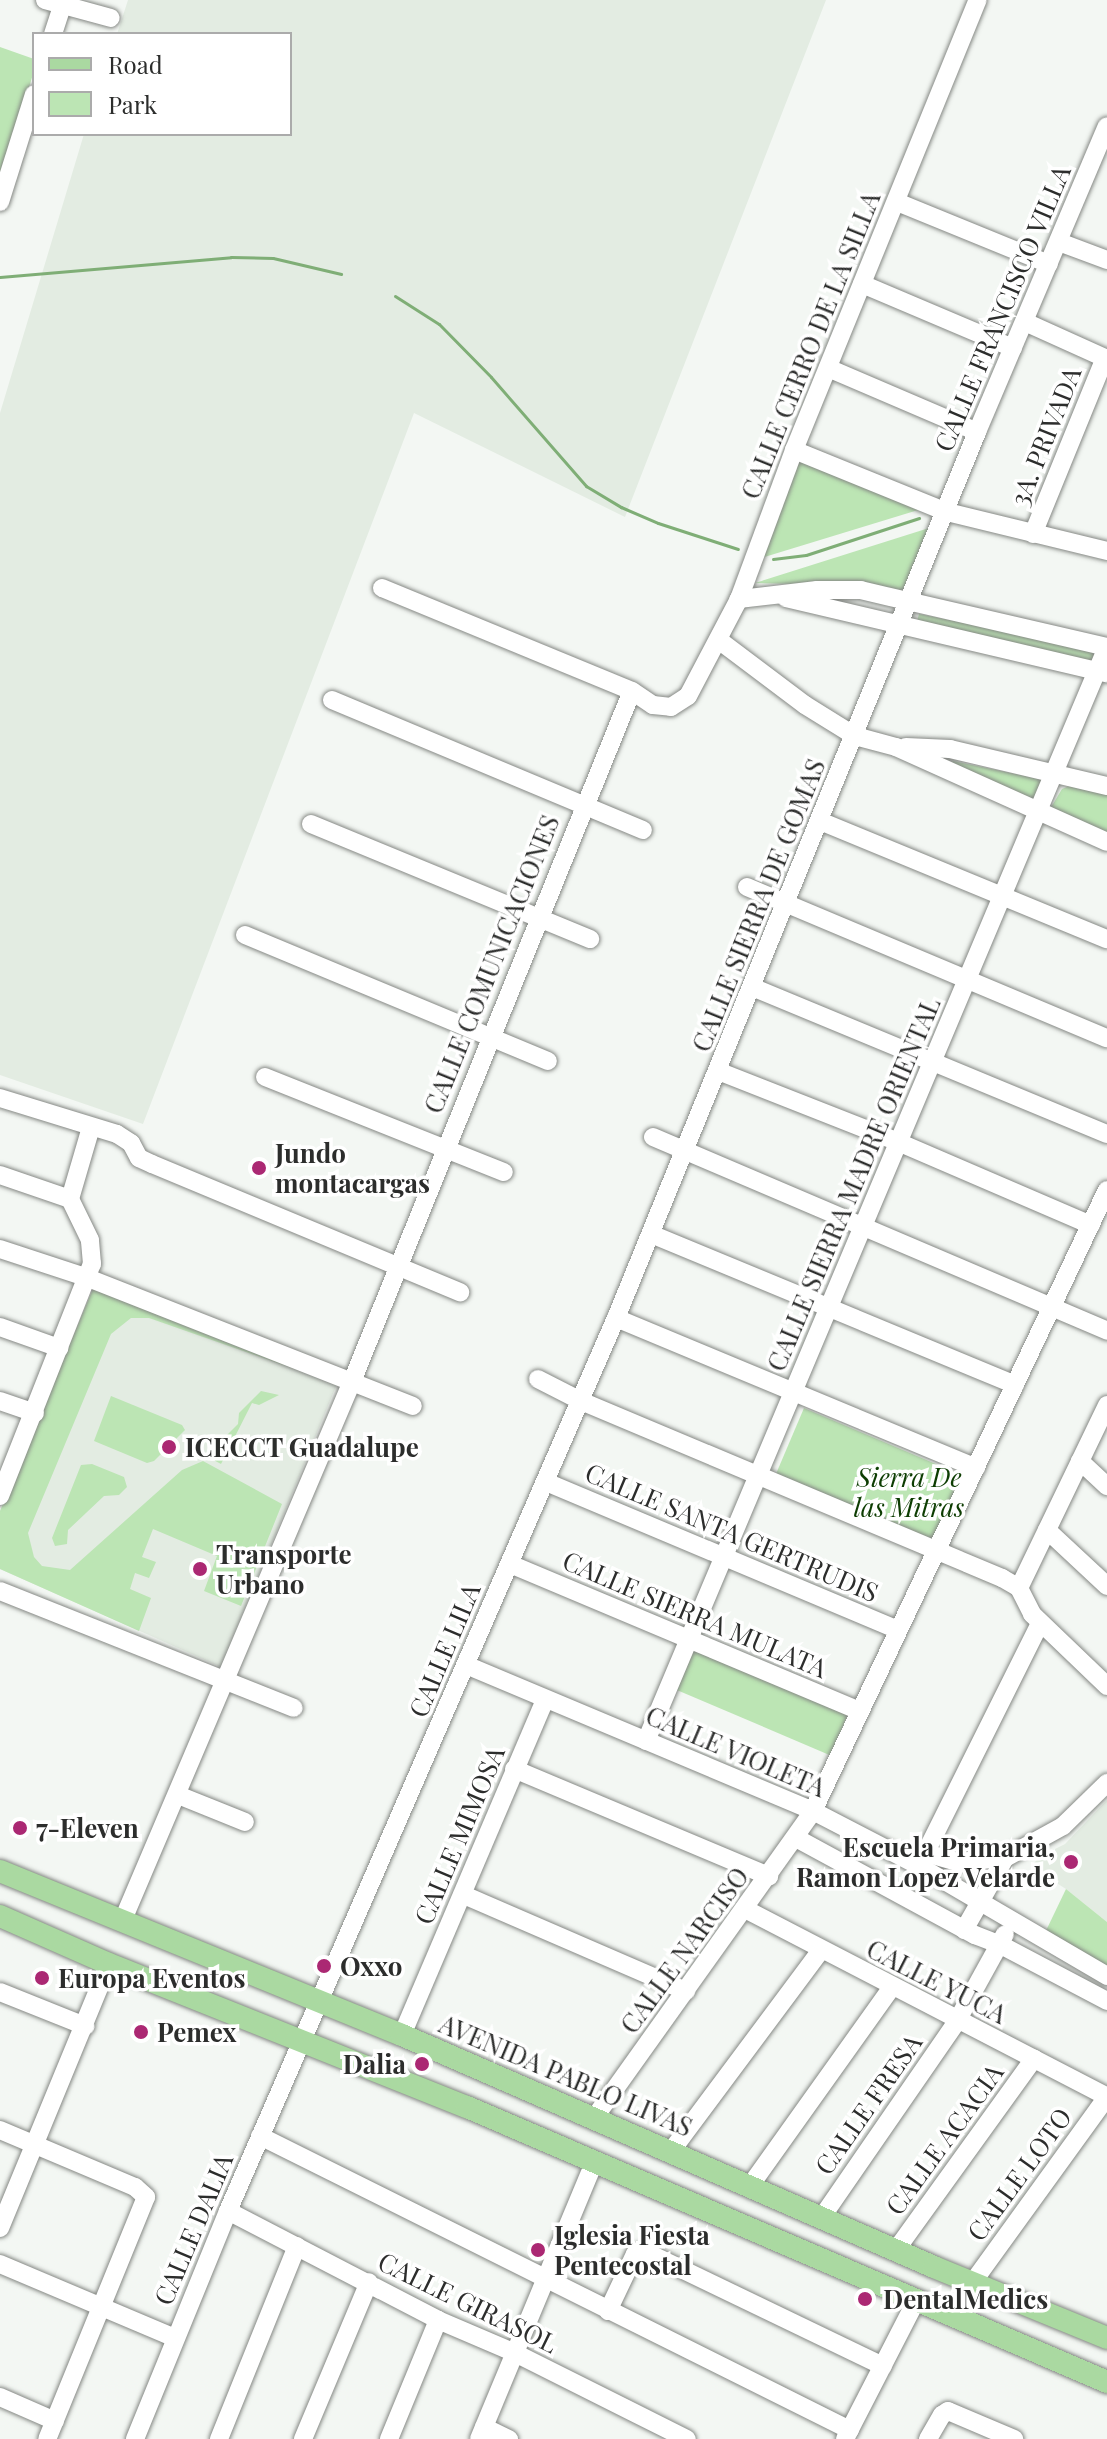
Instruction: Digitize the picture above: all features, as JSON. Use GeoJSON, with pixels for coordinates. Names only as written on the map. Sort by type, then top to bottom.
{"type":"FeatureCollection","features":[{"type":"Feature","properties":{"kind":"main road","name":"AVENIDA PABLO LIVAS"},"geometry":{"type":"LineString","coordinates":[[0,1871],[402,2035],[896,2250],[1107,2338]]}},
{"type":"Feature","properties":{"kind":"main road"},"geometry":{"type":"LineString","coordinates":[[0,1916],[109,1964],[303,2041],[594,2163],[1107,2382]]}},
{"type":"Feature","properties":{"kind":"street","name":"CALLE CERRO DE LA SILLA"},"geometry":{"type":"LineString","coordinates":[[632,691],[653,705],[671,707],[681,703],[695,688],[720,641],[739,599],[794,450],[978,0]]}},
{"type":"Feature","properties":{"kind":"street"},"geometry":{"type":"LineString","coordinates":[[53,32],[57,2],[111,18]]}},
{"type":"Feature","properties":{"kind":"street"},"geometry":{"type":"LineString","coordinates":[[0,202],[32,100]]}},
{"type":"Feature","properties":{"kind":"street","name":"CALLE FRANCISCO VILLA"},"geometry":{"type":"LineString","coordinates":[[947,512],[977,432],[1049,264],[1099,163],[1107,126]]}},
{"type":"Feature","properties":{"kind":"street"},"geometry":{"type":"LineString","coordinates":[[897,202],[1049,264]]}},
{"type":"Feature","properties":{"kind":"street"},"geometry":{"type":"LineString","coordinates":[[1059,242],[1107,260]]}},
{"type":"Feature","properties":{"kind":"street"},"geometry":{"type":"LineString","coordinates":[[862,284],[1013,348]]}},
{"type":"Feature","properties":{"kind":"street"},"geometry":{"type":"LineString","coordinates":[[1025,322],[1106,359]]}},
{"type":"Feature","properties":{"kind":"street","name":"3A. PRIVADA"},"geometry":{"type":"LineString","coordinates":[[1033,534],[1106,359]]}},
{"type":"Feature","properties":{"kind":"street"},"geometry":{"type":"LineString","coordinates":[[828,368],[977,432]]}},
{"type":"Feature","properties":{"kind":"street"},"geometry":{"type":"LineString","coordinates":[[794,450],[947,512],[1107,551]]}},
{"type":"Feature","properties":{"kind":"street","name":"CALLE SIERRA DE GOMAS"},"geometry":{"type":"LineString","coordinates":[[616,1318],[947,512]]}},
{"type":"Feature","properties":{"kind":"street"},"geometry":{"type":"LineString","coordinates":[[382,588],[632,691]]}},
{"type":"Feature","properties":{"kind":"street"},"geometry":{"type":"LineString","coordinates":[[739,599],[831,589],[911,599],[1107,647]]}},
{"type":"Feature","properties":{"kind":"street"},"geometry":{"type":"LineString","coordinates":[[775,595],[1102,672]]}},
{"type":"Feature","properties":{"kind":"street"},"geometry":{"type":"LineString","coordinates":[[720,641],[805,705],[855,736],[896,747],[1107,842]]}},
{"type":"Feature","properties":{"kind":"street","name":"CALLE SIERRA MADRE ORIENTAL"},"geometry":{"type":"LineString","coordinates":[[646,1741],[1053,775],[1102,672],[1107,647]]}},
{"type":"Feature","properties":{"kind":"street","name":"CALLE COMUNICACIONES"},"geometry":{"type":"LineString","coordinates":[[122,1922],[353,1379],[443,1149],[632,691]]}},
{"type":"Feature","properties":{"kind":"street"},"geometry":{"type":"LineString","coordinates":[[332,700],[643,830]]}},
{"type":"Feature","properties":{"kind":"street"},"geometry":{"type":"LineString","coordinates":[[896,747],[950,749],[1107,786]]}},
{"type":"Feature","properties":{"kind":"street"},"geometry":{"type":"LineString","coordinates":[[820,821],[1107,939]]}},
{"type":"Feature","properties":{"kind":"street"},"geometry":{"type":"LineString","coordinates":[[311,824],[590,939]]}},
{"type":"Feature","properties":{"kind":"street"},"geometry":{"type":"LineString","coordinates":[[747,887],[1107,1038]]}},
{"type":"Feature","properties":{"kind":"street"},"geometry":{"type":"LineString","coordinates":[[245,935],[548,1061]]}},
{"type":"Feature","properties":{"kind":"street"},"geometry":{"type":"LineString","coordinates":[[752,987],[1107,1134]]}},
{"type":"Feature","properties":{"kind":"street"},"geometry":{"type":"LineString","coordinates":[[718,1071],[898,1142],[1091,1225]]}},
{"type":"Feature","properties":{"kind":"street"},"geometry":{"type":"LineString","coordinates":[[265,1077],[504,1172]]}},
{"type":"Feature","properties":{"kind":"street"},"geometry":{"type":"LineString","coordinates":[[0,1098],[125,1138],[139,1158],[152,1164],[398,1263],[460,1292]]}},
{"type":"Feature","properties":{"kind":"street"},"geometry":{"type":"LineString","coordinates":[[0,1496],[6,1469],[35,1413],[88,1278],[92,1247],[70,1199],[91,1127]]}},
{"type":"Feature","properties":{"kind":"street"},"geometry":{"type":"LineString","coordinates":[[653,1137],[684,1153],[1053,1305],[1107,1331]]}},
{"type":"Feature","properties":{"kind":"street"},"geometry":{"type":"LineString","coordinates":[[0,1175],[70,1199]]}},
{"type":"Feature","properties":{"kind":"street","name":"CALLE NARCISO"},"geometry":{"type":"LineString","coordinates":[[595,2117],[813,1811],[1107,1190]]}},
{"type":"Feature","properties":{"kind":"street"},"geometry":{"type":"LineString","coordinates":[[651,1234],[1015,1385]]}},
{"type":"Feature","properties":{"kind":"street"},"geometry":{"type":"LineString","coordinates":[[0,1249],[88,1278],[353,1379],[413,1406]]}},
{"type":"Feature","properties":{"kind":"street"},"geometry":{"type":"LineString","coordinates":[[616,1318],[976,1468]]}},
{"type":"Feature","properties":{"kind":"street","name":"CALLE LILA"},"geometry":{"type":"LineString","coordinates":[[303,2041],[616,1318]]}},
{"type":"Feature","properties":{"kind":"street"},"geometry":{"type":"LineString","coordinates":[[0,1327],[59,1348]]}},
{"type":"Feature","properties":{"kind":"street"},"geometry":{"type":"LineString","coordinates":[[538,1379],[581,1401],[937,1550],[1019,1588],[1040,1623],[1107,1686]]}},
{"type":"Feature","properties":{"kind":"street"},"geometry":{"type":"LineString","coordinates":[[0,1401],[35,1413]]}},
{"type":"Feature","properties":{"kind":"street"},"geometry":{"type":"LineString","coordinates":[[1019,1588],[1107,1405]]}},
{"type":"Feature","properties":{"kind":"street"},"geometry":{"type":"LineString","coordinates":[[1080,1461],[1107,1486]]}},
{"type":"Feature","properties":{"kind":"street","name":"CALLE SANTA GERTRUDIS"},"geometry":{"type":"LineString","coordinates":[[546,1482],[898,1630]]}},
{"type":"Feature","properties":{"kind":"street"},"geometry":{"type":"LineString","coordinates":[[1047,1530],[1107,1586]]}},
{"type":"Feature","properties":{"kind":"street","name":"CALLE SIERRA MULATA"},"geometry":{"type":"LineString","coordinates":[[510,1564],[860,1711]]}},
{"type":"Feature","properties":{"kind":"street"},"geometry":{"type":"LineString","coordinates":[[0,1591],[294,1708]]}},
{"type":"Feature","properties":{"kind":"street"},"geometry":{"type":"LineString","coordinates":[[922,1860],[1040,1623]]}},
{"type":"Feature","properties":{"kind":"street","name":"CALLE VIOLETA"},"geometry":{"type":"LineString","coordinates":[[466,1665],[922,1860],[978,1902],[1107,1976]]}},
{"type":"Feature","properties":{"kind":"street","name":"CALLE MIMOSA"},"geometry":{"type":"LineString","coordinates":[[402,2035],[545,1699]]}},
{"type":"Feature","properties":{"kind":"street"},"geometry":{"type":"LineString","coordinates":[[514,1769],[769,1876]]}},
{"type":"Feature","properties":{"kind":"street","name":"CALLE VIOLETA"},"geometry":{"type":"LineString","coordinates":[[922,1860],[957,1862],[1005,1858],[1063,1826],[1107,1783]]}},
{"type":"Feature","properties":{"kind":"street"},"geometry":{"type":"LineString","coordinates":[[178,1795],[245,1822]]}},
{"type":"Feature","properties":{"kind":"street"},"geometry":{"type":"LineString","coordinates":[[796,1838],[964,1930],[999,1944],[1107,2001]]}},
{"type":"Feature","properties":{"kind":"street","name":"CALLE VIOLETA"},"geometry":{"type":"LineString","coordinates":[[964,1930],[1005,1858]]}},
{"type":"Feature","properties":{"kind":"street"},"geometry":{"type":"LineString","coordinates":[[464,1895],[686,1991]]}},
{"type":"Feature","properties":{"kind":"street","name":"CALLE YUCA"},"geometry":{"type":"LineString","coordinates":[[745,1909],[1107,2097]]}},
{"type":"Feature","properties":{"kind":"street","name":"CALLE FRESA"},"geometry":{"type":"LineString","coordinates":[[822,2217],[957,2021],[1012,1923]]}},
{"type":"Feature","properties":{"kind":"street"},"geometry":{"type":"LineString","coordinates":[[672,2150],[821,1950]]}},
{"type":"Feature","properties":{"kind":"street"},"geometry":{"type":"LineString","coordinates":[[0,2228],[109,1964]]}},
{"type":"Feature","properties":{"kind":"street"},"geometry":{"type":"LineString","coordinates":[[750,2186],[892,1987]]}},
{"type":"Feature","properties":{"kind":"street"},"geometry":{"type":"LineString","coordinates":[[0,1992],[85,2026]]}},
{"type":"Feature","properties":{"kind":"street","name":"CALLE DALIA"},"geometry":{"type":"LineString","coordinates":[[135,2439],[228,2211],[303,2041]]}},
{"type":"Feature","properties":{"kind":"street","name":"CALLE ACACIA"},"geometry":{"type":"LineString","coordinates":[[896,2250],[1034,2059]]}},
{"type":"Feature","properties":{"kind":"street","name":"CALLE LOTO"},"geometry":{"type":"LineString","coordinates":[[973,2282],[1107,2097]]}},
{"type":"Feature","properties":{"kind":"street"},"geometry":{"type":"LineString","coordinates":[[0,2130],[135,2187],[145,2195],[146,2202],[51,2430],[0,2397]]}},
{"type":"Feature","properties":{"kind":"street"},"geometry":{"type":"LineString","coordinates":[[260,2136],[848,2434],[917,2299]]}},
{"type":"Feature","properties":{"kind":"street"},"geometry":{"type":"LineString","coordinates":[[509,2439],[481,2433],[594,2163]]}},
{"type":"Feature","properties":{"kind":"street","name":"CALLE GIRASOL"},"geometry":{"type":"LineString","coordinates":[[228,2211],[438,2320],[515,2353],[687,2439]]}},
{"type":"Feature","properties":{"kind":"street"},"geometry":{"type":"LineString","coordinates":[[219,2439],[297,2246]]}},
{"type":"Feature","properties":{"kind":"street"},"geometry":{"type":"LineString","coordinates":[[608,2311],[635,2254],[644,2251],[883,2366]]}},
{"type":"Feature","properties":{"kind":"street"},"geometry":{"type":"LineString","coordinates":[[0,2264],[175,2338]]}},
{"type":"Feature","properties":{"kind":"street"},"geometry":{"type":"LineString","coordinates":[[303,2439],[369,2282]]}},
{"type":"Feature","properties":{"kind":"street"},"geometry":{"type":"LineString","coordinates":[[389,2439],[438,2320]]}},
{"type":"Feature","properties":{"kind":"street"},"geometry":{"type":"LineString","coordinates":[[928,2439],[945,2412],[958,2413],[1014,2439]]}},
{"type":"Feature","properties":{"kind":"shaded area"},"geometry":{"type":"Polygon","coordinates":[[[128,0],[826,0],[625,517],[414,413],[143,1124],[0,1075],[0,413],[83,136],[292,136],[292,32],[118,32],[128,0]]]}},
{"type":"Feature","properties":{"kind":"shaded area","name":"ICECCT Guadalupe"},"geometry":{"type":"Polygon","coordinates":[[[95,1284],[339,1379],[221,1667],[0,1569],[0,1511],[95,1284]]]}},
{"type":"Feature","properties":{"kind":"shaded area","name":"Escuela Primaria, Ramon Lopez Velarde"},"geometry":{"type":"Polygon","coordinates":[[[1107,1800],[1107,1922],[1066,1889],[1031,1867],[1039,1857],[1065,1844],[1107,1800]]]}},
{"type":"Feature","properties":{"kind":"green space"},"geometry":{"type":"Polygon","coordinates":[[[0,47],[32,58],[32,78],[0,183],[0,47]]]}},
{"type":"Feature","properties":{"kind":"green space"},"geometry":{"type":"Polygon","coordinates":[[[803,461],[928,507],[751,561],[797,462],[803,461]]]}},
{"type":"Feature","properties":{"kind":"green space"},"geometry":{"type":"Polygon","coordinates":[[[929,528],[912,592],[846,585],[755,583],[929,528]]]}},
{"type":"Feature","properties":{"kind":"green space"},"geometry":{"type":"Polygon","coordinates":[[[919,614],[1102,650],[1094,672],[914,632],[919,614]]]}},
{"type":"Feature","properties":{"kind":"green space"},"geometry":{"type":"Polygon","coordinates":[[[953,761],[1050,781],[1035,809],[949,765],[953,761]]]}},
{"type":"Feature","properties":{"kind":"green space"},"geometry":{"type":"Polygon","coordinates":[[[1069,786],[1107,793],[1107,837],[1050,809],[1062,789],[1069,786]]]}},
{"type":"Feature","properties":{"kind":"green space"},"geometry":{"type":"Polygon","coordinates":[[[95,1284],[337,1384],[149,1318],[131,1318],[111,1334],[28,1533],[34,1557],[42,1566],[70,1570],[182,1470],[203,1461],[282,1504],[241,1606],[204,1591],[217,1556],[153,1529],[142,1557],[156,1562],[149,1578],[135,1573],[130,1589],[151,1598],[139,1631],[0,1569],[0,1511],[95,1284]]]}},
{"type":"Feature","properties":{"kind":"green space"},"geometry":{"type":"Polygon","coordinates":[[[261,1391],[279,1395],[259,1405],[252,1403],[221,1464],[206,1456],[238,1424],[239,1413],[261,1391]]]}},
{"type":"Feature","properties":{"kind":"green space"},"geometry":{"type":"Polygon","coordinates":[[[111,1396],[182,1425],[185,1430],[154,1461],[147,1463],[94,1441],[111,1396]]]}},
{"type":"Feature","properties":{"kind":"green space","name":"Sierra De las Mitras"},"geometry":{"type":"Polygon","coordinates":[[[804,1408],[962,1475],[934,1541],[776,1474],[804,1408]]]}},
{"type":"Feature","properties":{"kind":"green space"},"geometry":{"type":"Polygon","coordinates":[[[92,1464],[124,1477],[127,1487],[119,1495],[104,1496],[68,1530],[67,1544],[55,1546],[52,1538],[81,1465],[92,1464]]]}},
{"type":"Feature","properties":{"kind":"green space"},"geometry":{"type":"Polygon","coordinates":[[[693,1647],[849,1713],[831,1755],[675,1689],[693,1647]]]}},
{"type":"Feature","properties":{"kind":"green space"},"geometry":{"type":"Polygon","coordinates":[[[1066,1889],[1107,1922],[1107,1971],[1042,1939],[1066,1889]]]}},
{"type":"Feature","properties":{"kind":"waterway"},"geometry":{"type":"LineString","coordinates":[[0,277],[231,257],[273,258],[341,274]]}},
{"type":"Feature","properties":{"kind":"waterway"},"geometry":{"type":"LineString","coordinates":[[395,296],[439,324],[491,377],[586,486],[621,507],[658,523],[738,549]]}},
{"type":"Feature","properties":{"kind":"waterway"},"geometry":{"type":"LineString","coordinates":[[773,559],[806,555],[919,518]]}},
{"type":"Feature","properties":{"kind":"place","name":"Jundo montacargas"},"geometry":{"type":"Point","coordinates":[259,1168]}},
{"type":"Feature","properties":{"kind":"place","name":"ICECCT Guadalupe"},"geometry":{"type":"Point","coordinates":[169,1447]}},
{"type":"Feature","properties":{"kind":"place","name":"Transporte Urbano"},"geometry":{"type":"Point","coordinates":[200,1569]}},
{"type":"Feature","properties":{"kind":"place","name":"7-Eleven"},"geometry":{"type":"Point","coordinates":[20,1828]}},
{"type":"Feature","properties":{"kind":"place","name":"Escuela Primaria, Ramon Lopez Velarde"},"geometry":{"type":"Point","coordinates":[1071,1862]}},
{"type":"Feature","properties":{"kind":"place","name":"Oxxo"},"geometry":{"type":"Point","coordinates":[324,1966]}},
{"type":"Feature","properties":{"kind":"place","name":"Europa Eventos"},"geometry":{"type":"Point","coordinates":[42,1978]}},
{"type":"Feature","properties":{"kind":"place","name":"Pemex"},"geometry":{"type":"Point","coordinates":[141,2032]}},
{"type":"Feature","properties":{"kind":"place","name":"Dalia"},"geometry":{"type":"Point","coordinates":[422,2064]}},
{"type":"Feature","properties":{"kind":"place","name":"Iglesia Fiesta Pentecostal"},"geometry":{"type":"Point","coordinates":[538,2250]}},
{"type":"Feature","properties":{"kind":"place","name":"DentalMedics"},"geometry":{"type":"Point","coordinates":[865,2299]}}]}
